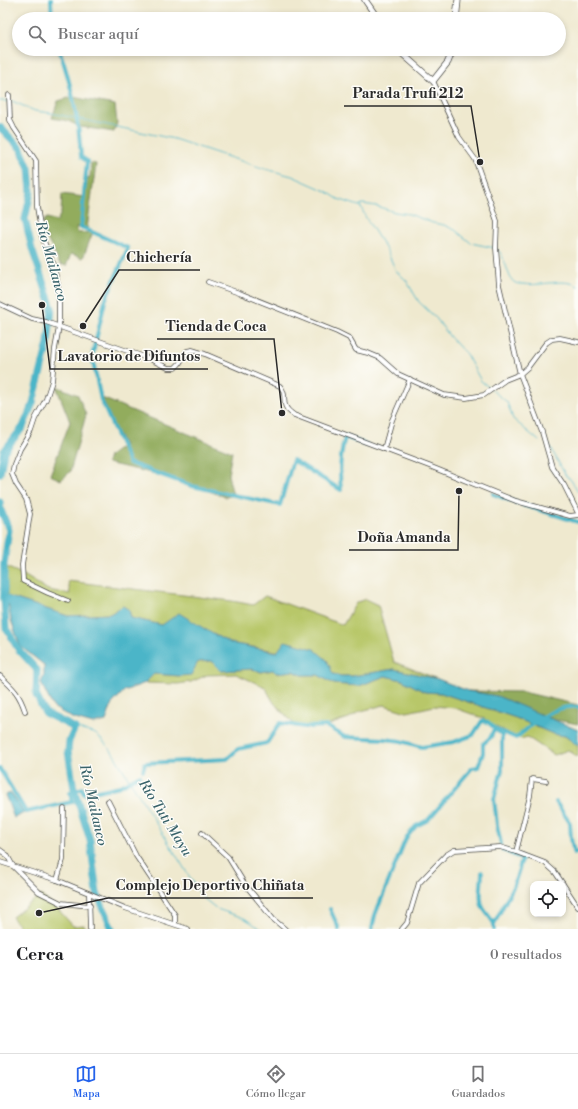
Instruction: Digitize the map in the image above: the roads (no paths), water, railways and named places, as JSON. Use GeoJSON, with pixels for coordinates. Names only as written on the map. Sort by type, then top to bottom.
{"type":"FeatureCollection","features":[{"type":"Feature","properties":{"kind":"main road"},"geometry":{"type":"LineString","coordinates":[[365,0],[373,12]]}},
{"type":"Feature","properties":{"kind":"main road"},"geometry":{"type":"LineString","coordinates":[[457,12],[458,0]]}},
{"type":"Feature","properties":{"kind":"main road"},"geometry":{"type":"LineString","coordinates":[[405,56],[433,81],[448,62],[450,56]]}},
{"type":"Feature","properties":{"kind":"street"},"geometry":{"type":"LineString","coordinates":[[0,304],[32,319],[46,322],[150,359],[168,368],[175,368],[187,351],[192,350],[205,354],[280,386],[284,390],[284,406],[294,415],[429,466],[516,501],[570,516],[578,514],[564,485],[552,467],[542,432],[520,374],[499,285],[496,248],[497,221],[475,159],[459,137],[433,81]]}},
{"type":"Feature","properties":{"kind":"street"},"geometry":{"type":"LineString","coordinates":[[9,95],[10,120],[36,161],[37,207],[42,237],[53,263],[58,285],[59,327],[52,381],[31,431],[20,449],[12,474],[16,484],[26,498],[30,514],[22,565],[23,581],[68,601]]}},
{"type":"Feature","properties":{"kind":"street"},"geometry":{"type":"LineString","coordinates":[[208,282],[337,332],[349,338],[356,350],[380,358],[398,374],[444,395],[466,398],[484,395],[505,380],[520,374],[528,367],[546,343],[552,339],[560,338],[578,342]]}},
{"type":"Feature","properties":{"kind":"street"},"geometry":{"type":"LineString","coordinates":[[384,449],[392,420],[410,379]]}},
{"type":"Feature","properties":{"kind":"street"},"geometry":{"type":"LineString","coordinates":[[0,676],[14,688],[25,711]]}},
{"type":"Feature","properties":{"kind":"street"},"geometry":{"type":"LineString","coordinates":[[516,852],[530,796],[532,779],[546,782]]}},
{"type":"Feature","properties":{"kind":"street"},"geometry":{"type":"LineString","coordinates":[[108,801],[136,856],[175,915],[175,924]]}},
{"type":"Feature","properties":{"kind":"street"},"geometry":{"type":"LineString","coordinates":[[57,880],[62,860],[64,809]]}},
{"type":"Feature","properties":{"kind":"street"},"geometry":{"type":"LineString","coordinates":[[202,833],[228,857],[244,883],[273,919],[285,929]]}},
{"type":"Feature","properties":{"kind":"street"},"geometry":{"type":"LineString","coordinates":[[402,929],[407,923],[419,883],[446,855],[454,850],[500,847],[545,863],[555,872],[561,881]]}},
{"type":"Feature","properties":{"kind":"street"},"geometry":{"type":"LineString","coordinates":[[0,850],[7,855],[13,866],[39,892],[61,903],[90,906]]}},
{"type":"Feature","properties":{"kind":"street"},"geometry":{"type":"LineString","coordinates":[[0,862],[57,880],[139,913],[188,929]]}},
{"type":"Feature","properties":{"kind":"street"},"geometry":{"type":"LineString","coordinates":[[566,889],[578,907]]}},
{"type":"Feature","properties":{"kind":"street"},"geometry":{"type":"LineString","coordinates":[[89,894],[90,929]]}},
{"type":"Feature","properties":{"kind":"water"},"geometry":{"type":"Polygon","coordinates":[[[7,596],[68,616],[110,614],[123,606],[129,610],[131,618],[162,625],[179,613],[230,643],[277,652],[285,641],[314,649],[327,660],[333,674],[353,676],[394,669],[438,679],[468,691],[497,696],[578,730],[578,746],[565,736],[553,734],[516,718],[441,693],[425,692],[402,680],[385,676],[359,686],[334,684],[318,675],[302,675],[293,671],[276,673],[273,670],[261,672],[252,669],[221,671],[212,661],[198,662],[191,675],[180,676],[154,674],[145,683],[124,691],[112,704],[106,721],[93,724],[72,718],[53,707],[41,683],[44,675],[44,665],[20,646],[11,620],[7,596]]]}},
{"type":"Feature","properties":{"kind":"water"},"geometry":{"type":"Polygon","coordinates":[[[11,793],[24,813],[14,818],[5,795],[11,793]]]}},
{"type":"Feature","properties":{"kind":"waterway"},"geometry":{"type":"LineString","coordinates":[[51,0],[52,12]]}},
{"type":"Feature","properties":{"kind":"waterway"},"geometry":{"type":"LineString","coordinates":[[61,56],[74,102],[81,157],[87,161],[81,227],[128,248],[105,301],[92,357],[101,400],[129,463],[192,486],[280,505],[293,460],[341,490],[340,463],[345,437],[367,445]]}},
{"type":"Feature","properties":{"kind":"waterway"},"geometry":{"type":"LineString","coordinates":[[0,101],[9,101]]}},
{"type":"Feature","properties":{"kind":"waterway"},"geometry":{"type":"LineString","coordinates":[[12,101],[35,111],[174,139],[262,168],[292,176],[326,191],[338,199],[361,207],[366,218],[387,251],[396,271],[406,280],[419,302],[436,318],[450,337],[466,354],[481,381],[491,389]]}},
{"type":"Feature","properties":{"kind":"waterway","name":"Río Mailanco"},"geometry":{"type":"LineString","coordinates":[[0,127],[21,149],[29,168],[31,192],[25,219],[32,249],[52,308],[48,343],[33,403],[23,427],[4,451],[0,473]]}},
{"type":"Feature","properties":{"kind":"waterway"},"geometry":{"type":"LineString","coordinates":[[360,205],[376,206],[444,225],[455,230],[471,243],[495,248]]}},
{"type":"Feature","properties":{"kind":"waterway"},"geometry":{"type":"LineString","coordinates":[[497,249],[503,257],[510,277],[516,283],[530,285],[566,282],[578,286]]}},
{"type":"Feature","properties":{"kind":"waterway"},"geometry":{"type":"LineString","coordinates":[[493,391],[507,402],[513,419],[539,441]]}},
{"type":"Feature","properties":{"kind":"waterway"},"geometry":{"type":"LineString","coordinates":[[549,445],[566,476],[571,480],[578,492]]}},
{"type":"Feature","properties":{"kind":"waterway"},"geometry":{"type":"LineString","coordinates":[[493,494],[516,503]]}},
{"type":"Feature","properties":{"kind":"waterway","name":"Río Mailanco"},"geometry":{"type":"LineString","coordinates":[[0,502],[1,510],[9,530],[4,564],[6,628],[18,649],[37,670],[36,695],[45,713],[75,728],[69,741],[68,751],[74,789],[90,840],[97,893],[112,929]]}},
{"type":"Feature","properties":{"kind":"waterway"},"geometry":{"type":"LineString","coordinates":[[523,505],[578,522]]}},
{"type":"Feature","properties":{"kind":"waterway"},"geometry":{"type":"LineString","coordinates":[[4,598],[15,603]]}},
{"type":"Feature","properties":{"kind":"waterway"},"geometry":{"type":"LineString","coordinates":[[500,731],[516,738],[544,716],[560,708],[578,707]]}},
{"type":"Feature","properties":{"kind":"waterway"},"geometry":{"type":"LineString","coordinates":[[143,770],[145,763],[227,759],[238,749],[267,743],[280,723],[305,727],[326,726],[345,737],[401,741],[422,747],[454,742],[473,735],[482,721],[488,722],[502,735],[502,770],[494,799],[501,844]]}},
{"type":"Feature","properties":{"kind":"waterway","name":"Río Tuti Mayu"},"geometry":{"type":"LineString","coordinates":[[75,728],[96,734],[111,750],[202,897],[217,909],[244,918],[261,929]]}},
{"type":"Feature","properties":{"kind":"waterway"},"geometry":{"type":"LineString","coordinates":[[372,929],[375,915],[406,838],[416,826],[428,820],[472,768],[478,767],[483,753],[483,744],[491,737],[493,731],[496,730]]}},
{"type":"Feature","properties":{"kind":"waterway"},"geometry":{"type":"LineString","coordinates":[[0,769],[26,812],[72,802],[70,793],[82,788],[84,794],[120,786],[140,775]]}},
{"type":"Feature","properties":{"kind":"waterway"},"geometry":{"type":"LineString","coordinates":[[556,802],[570,823],[574,853],[578,851]]}},
{"type":"Feature","properties":{"kind":"waterway"},"geometry":{"type":"LineString","coordinates":[[494,929],[494,924],[514,885],[522,859],[503,850]]}},
{"type":"Feature","properties":{"kind":"waterway"},"geometry":{"type":"LineString","coordinates":[[482,872],[480,895],[482,904],[483,908],[494,924]]}},
{"type":"Feature","properties":{"kind":"waterway"},"geometry":{"type":"LineString","coordinates":[[330,909],[339,929]]}},
{"type":"Feature","properties":{"kind":"place","name":"Parada Trufi 212"},"geometry":{"type":"Point","coordinates":[480,162]}},
{"type":"Feature","properties":{"kind":"place","name":"Lavatorio de Difuntos"},"geometry":{"type":"Point","coordinates":[42,305]}},
{"type":"Feature","properties":{"kind":"place","name":"Chichería"},"geometry":{"type":"Point","coordinates":[83,326]}},
{"type":"Feature","properties":{"kind":"place","name":"Tienda de Coca"},"geometry":{"type":"Point","coordinates":[282,413]}},
{"type":"Feature","properties":{"kind":"place","name":"Doña Amanda"},"geometry":{"type":"Point","coordinates":[459,491]}},
{"type":"Feature","properties":{"kind":"place","name":"Complejo Deportivo Chiñata"},"geometry":{"type":"Point","coordinates":[39,913]}}]}
